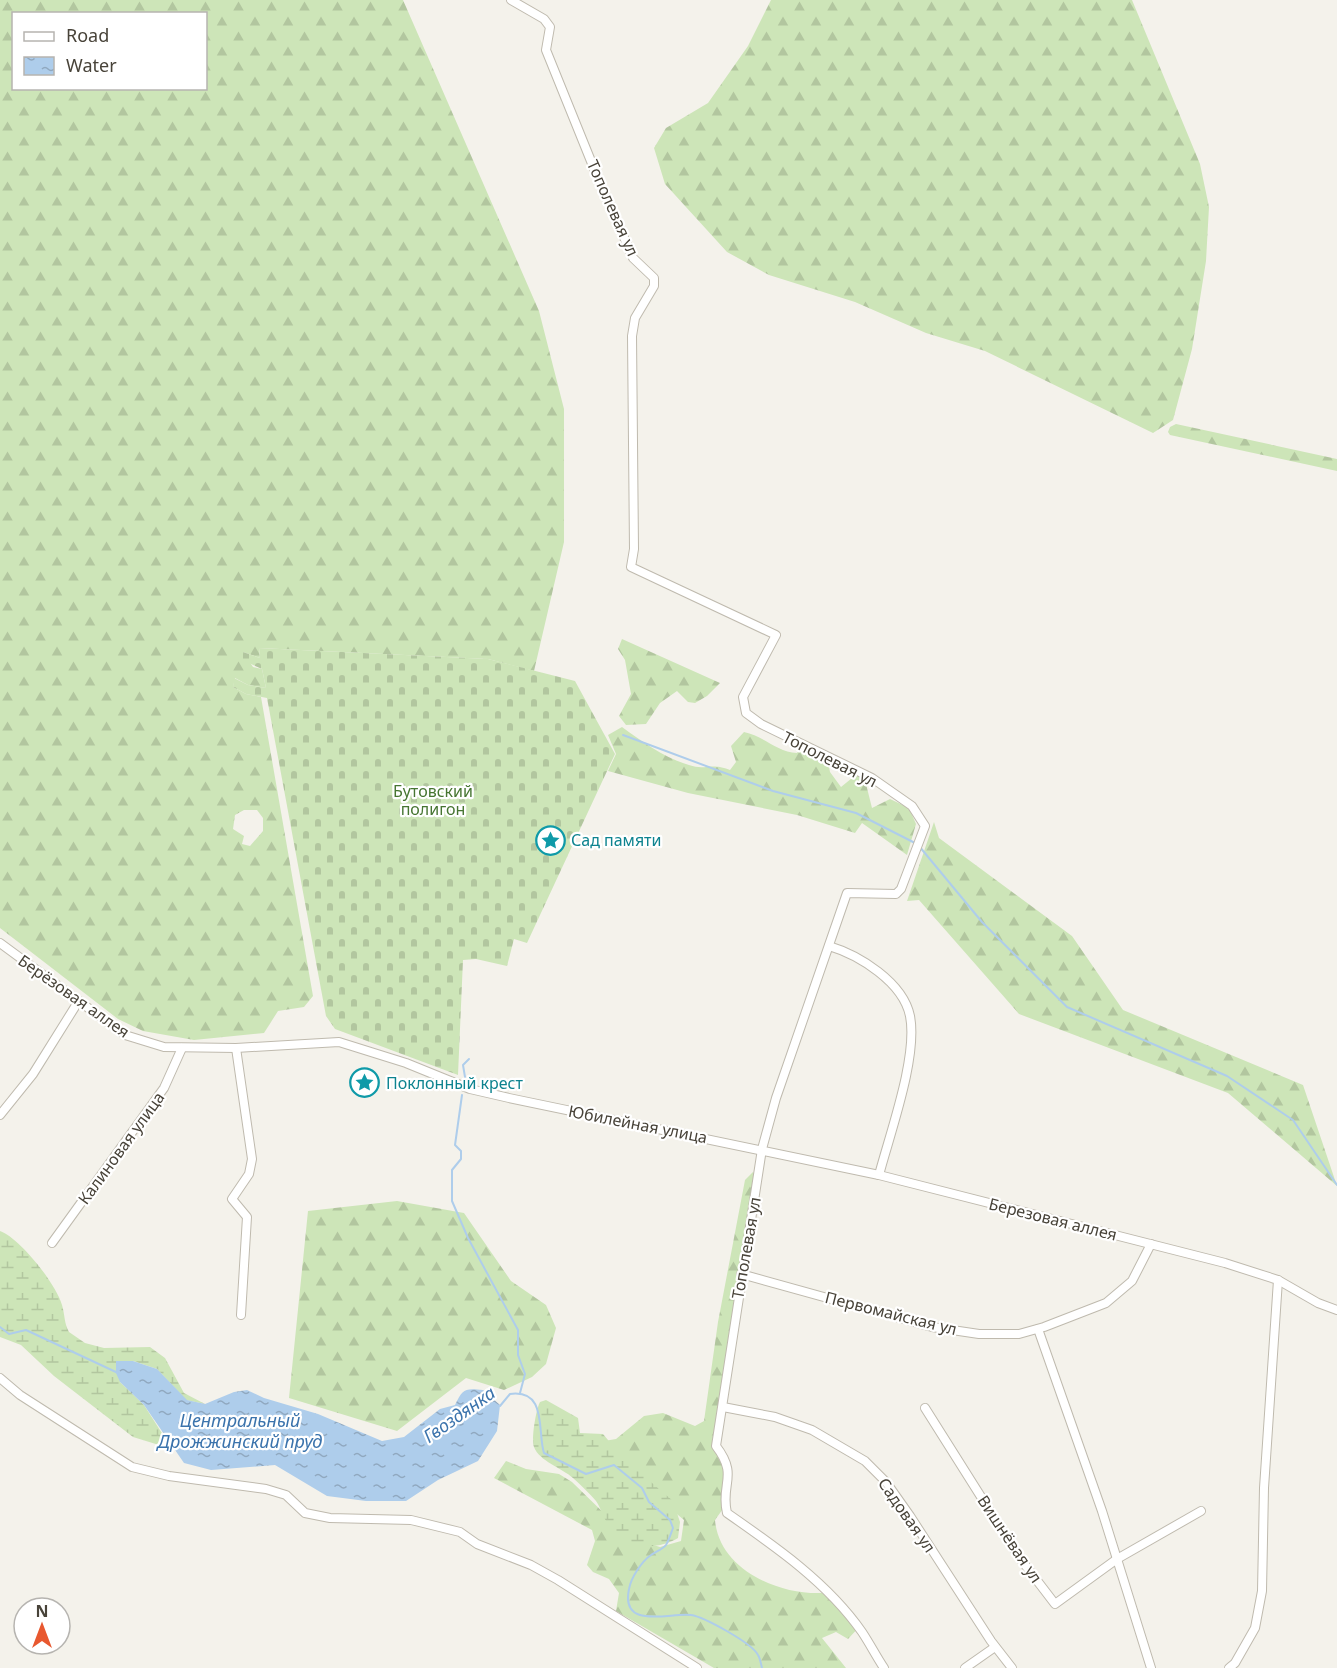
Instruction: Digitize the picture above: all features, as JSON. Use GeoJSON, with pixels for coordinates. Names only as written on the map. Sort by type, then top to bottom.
{"type":"FeatureCollection","features":[{"type":"Feature","properties":{"kind":"street","name":"Тополевая ул"},"geometry":{"type":"LineString","coordinates":[[511,0],[544,19],[550,27],[546,50],[597,176],[633,258],[654,278],[654,286],[635,318],[632,336],[634,549],[631,567],[776,635],[743,697],[746,713],[761,724],[873,778],[912,806],[925,826],[902,889],[896,894],[847,893],[776,1098],[762,1149],[716,1446],[726,1459],[729,1473],[725,1506],[727,1513],[775,1546],[823,1589],[862,1632],[884,1668]]}},
{"type":"Feature","properties":{"kind":"street","name":"Берёзовая аллея"},"geometry":{"type":"LineString","coordinates":[[0,943],[125,1035],[164,1047],[236,1048],[332,1041]]}},
{"type":"Feature","properties":{"kind":"street"},"geometry":{"type":"LineString","coordinates":[[829,946],[867,962],[895,988],[910,1015],[910,1048],[879,1175]]}},
{"type":"Feature","properties":{"kind":"street"},"geometry":{"type":"LineString","coordinates":[[0,1115],[33,1074],[78,1002]]}},
{"type":"Feature","properties":{"kind":"street","name":"Юбилейная улица"},"geometry":{"type":"LineString","coordinates":[[332,1041],[344,1042],[406,1063],[470,1089],[762,1149]]}},
{"type":"Feature","properties":{"kind":"street","name":"Калиновая улица"},"geometry":{"type":"LineString","coordinates":[[52,1243],[164,1088],[182,1048]]}},
{"type":"Feature","properties":{"kind":"street"},"geometry":{"type":"LineString","coordinates":[[236,1048],[252,1159],[249,1174],[232,1199],[247,1217],[241,1315]]}},
{"type":"Feature","properties":{"kind":"street","name":"Березовая аллея"},"geometry":{"type":"LineString","coordinates":[[762,1149],[879,1175],[1150,1244],[1278,1280],[1318,1303],[1337,1310]]}},
{"type":"Feature","properties":{"kind":"street","name":"Первомайская ул"},"geometry":{"type":"LineString","coordinates":[[741,1274],[932,1328],[979,1334],[1019,1334],[1106,1303],[1132,1281],[1150,1244]]}},
{"type":"Feature","properties":{"kind":"street"},"geometry":{"type":"LineString","coordinates":[[1229,1668],[1235,1663],[1255,1628],[1262,1591],[1264,1488],[1278,1280]]}},
{"type":"Feature","properties":{"kind":"street"},"geometry":{"type":"LineString","coordinates":[[1038,1329],[1117,1559],[1151,1668]]}},
{"type":"Feature","properties":{"kind":"street"},"geometry":{"type":"LineString","coordinates":[[0,1378],[20,1395],[132,1467],[169,1476],[266,1489],[286,1495],[305,1513],[330,1518],[411,1520],[460,1532],[477,1544],[531,1565],[558,1580],[697,1668]]}},
{"type":"Feature","properties":{"kind":"street","name":"Садовая ул"},"geometry":{"type":"LineString","coordinates":[[723,1407],[775,1416],[812,1430],[865,1461],[886,1482],[995,1647],[1012,1668]]}},
{"type":"Feature","properties":{"kind":"street","name":"Вишнёвая ул"},"geometry":{"type":"LineString","coordinates":[[925,1408],[1019,1557],[1055,1604],[1117,1559]]}},
{"type":"Feature","properties":{"kind":"street"},"geometry":{"type":"LineString","coordinates":[[1117,1559],[1201,1511]]}},
{"type":"Feature","properties":{"kind":"street"},"geometry":{"type":"LineString","coordinates":[[965,1668],[995,1647]]}},
{"type":"Feature","properties":{"kind":"green space"},"geometry":{"type":"Polygon","coordinates":[[[0,0],[403,0],[539,311],[564,409],[564,542],[534,671],[488,659],[259,648],[260,658],[243,652],[253,667],[262,669],[266,688],[248,685],[235,678],[233,687],[246,694],[261,697],[313,996],[304,1007],[278,1011],[264,1033],[194,1040],[143,1031],[118,1019],[0,928],[0,0]],[[244,810],[235,815],[233,829],[244,836],[242,844],[250,846],[263,831],[263,818],[257,810],[244,810]]]}},
{"type":"Feature","properties":{"kind":"green space"},"geometry":{"type":"Polygon","coordinates":[[[771,0],[1132,0],[1200,164],[1209,207],[1206,261],[1192,349],[1173,420],[1153,433],[985,351],[926,333],[855,302],[769,275],[727,252],[665,184],[654,148],[666,128],[708,103],[748,46],[771,0]]]}},
{"type":"Feature","properties":{"kind":"green space"},"geometry":{"type":"Polygon","coordinates":[[[1176,424],[1337,459],[1337,471],[1170,435],[1168,432],[1170,427],[1176,424]]]}},
{"type":"Feature","properties":{"kind":"green space"},"geometry":{"type":"Polygon","coordinates":[[[622,639],[720,683],[707,696],[695,703],[688,702],[677,691],[660,703],[646,724],[626,725],[619,716],[631,694],[625,660],[618,649],[622,639]]]}},
{"type":"Feature","properties":{"kind":"green space","name":"Бутовский полигон"},"geometry":{"type":"Polygon","coordinates":[[[259,648],[488,659],[575,681],[615,754],[527,943],[514,939],[507,966],[476,959],[463,960],[458,1075],[335,1029],[326,1016],[267,698],[246,694],[233,687],[234,678],[248,685],[266,688],[262,669],[242,660],[243,652],[260,658],[259,648]]]}},
{"type":"Feature","properties":{"kind":"green space"},"geometry":{"type":"Polygon","coordinates":[[[622,727],[662,754],[695,767],[718,767],[730,770],[736,762],[731,746],[744,732],[790,752],[797,753],[803,745],[827,757],[830,772],[841,787],[857,774],[864,776],[872,808],[890,799],[909,808],[916,824],[907,855],[862,823],[855,833],[797,815],[688,793],[608,771],[616,754],[608,735],[622,727]]]}},
{"type":"Feature","properties":{"kind":"green space"},"geometry":{"type":"Polygon","coordinates":[[[934,822],[939,838],[1072,936],[1123,1010],[1303,1085],[1337,1186],[1228,1093],[1019,1014],[919,900],[907,901],[934,822]]]}},
{"type":"Feature","properties":{"kind":"green space"},"geometry":{"type":"Polygon","coordinates":[[[753,1172],[758,1178],[716,1446],[726,1459],[725,1506],[715,1520],[719,1537],[727,1552],[754,1576],[787,1589],[822,1593],[861,1625],[848,1639],[836,1632],[822,1638],[846,1668],[714,1668],[616,1611],[619,1593],[609,1579],[593,1572],[587,1565],[595,1541],[592,1530],[494,1478],[506,1461],[526,1469],[559,1474],[572,1482],[610,1519],[637,1540],[660,1547],[681,1541],[684,1520],[592,1443],[616,1439],[644,1416],[663,1413],[695,1426],[704,1421],[718,1322],[745,1180],[753,1172]]]}},
{"type":"Feature","properties":{"kind":"green space"},"geometry":{"type":"Polygon","coordinates":[[[397,1201],[464,1213],[511,1281],[546,1305],[556,1328],[546,1364],[532,1377],[504,1390],[466,1378],[397,1431],[289,1398],[308,1211],[397,1201]]]}},
{"type":"Feature","properties":{"kind":"green space"},"geometry":{"type":"Polygon","coordinates":[[[0,1231],[27,1252],[45,1274],[62,1305],[69,1332],[85,1343],[104,1348],[150,1347],[165,1358],[184,1393],[205,1404],[186,1400],[157,1369],[133,1361],[120,1382],[144,1405],[172,1449],[133,1437],[54,1376],[21,1345],[0,1337],[0,1231]]]}},
{"type":"Feature","properties":{"kind":"green space"},"geometry":{"type":"Polygon","coordinates":[[[546,1400],[578,1418],[580,1433],[603,1434],[623,1458],[673,1501],[680,1522],[678,1538],[650,1546],[624,1539],[609,1525],[596,1501],[585,1489],[537,1452],[533,1443],[536,1417],[540,1402],[546,1400]]]}},
{"type":"Feature","properties":{"kind":"water","name":"Центральный Дрожжинский пруд"},"geometry":{"type":"Polygon","coordinates":[[[116,1361],[133,1361],[157,1369],[187,1400],[205,1404],[234,1392],[247,1390],[264,1398],[318,1414],[382,1441],[404,1437],[440,1409],[455,1405],[465,1391],[483,1390],[500,1405],[497,1431],[478,1461],[438,1480],[406,1501],[366,1501],[327,1496],[275,1465],[211,1470],[184,1463],[144,1405],[120,1382],[116,1373],[116,1361]]]}},
{"type":"Feature","properties":{"kind":"waterway"},"geometry":{"type":"LineString","coordinates":[[623,735],[773,791],[856,813],[915,843]]}},
{"type":"Feature","properties":{"kind":"waterway"},"geometry":{"type":"LineString","coordinates":[[919,846],[982,922],[1067,1007],[1227,1076],[1293,1120],[1337,1185]]}},
{"type":"Feature","properties":{"kind":"waterway"},"geometry":{"type":"LineString","coordinates":[[465,1077],[463,1065],[469,1059]]}},
{"type":"Feature","properties":{"kind":"waterway"},"geometry":{"type":"LineString","coordinates":[[462,1095],[455,1145],[461,1151],[461,1159],[452,1170],[452,1201],[468,1238],[518,1330],[518,1355],[525,1374],[520,1393]]}},
{"type":"Feature","properties":{"kind":"waterway","name":"Гвоздянка"},"geometry":{"type":"LineString","coordinates":[[0,1327],[9,1334],[26,1330],[118,1373]]}},
{"type":"Feature","properties":{"kind":"waterway","name":"Гвоздянка"},"geometry":{"type":"LineString","coordinates":[[500,1406],[510,1394],[522,1394],[530,1398],[539,1414],[544,1453],[586,1474],[614,1465],[642,1488],[649,1502],[670,1520],[673,1528],[666,1545],[644,1562],[632,1580],[628,1602],[632,1610],[639,1615],[649,1617],[691,1615],[706,1620],[747,1644],[759,1656],[762,1668]]}},
{"type":"Feature","properties":{"kind":"place","name":"Сад памяти"},"geometry":{"type":"Point","coordinates":[550,840]}},
{"type":"Feature","properties":{"kind":"place","name":"Поклонный крест"},"geometry":{"type":"Point","coordinates":[365,1083]}}]}
